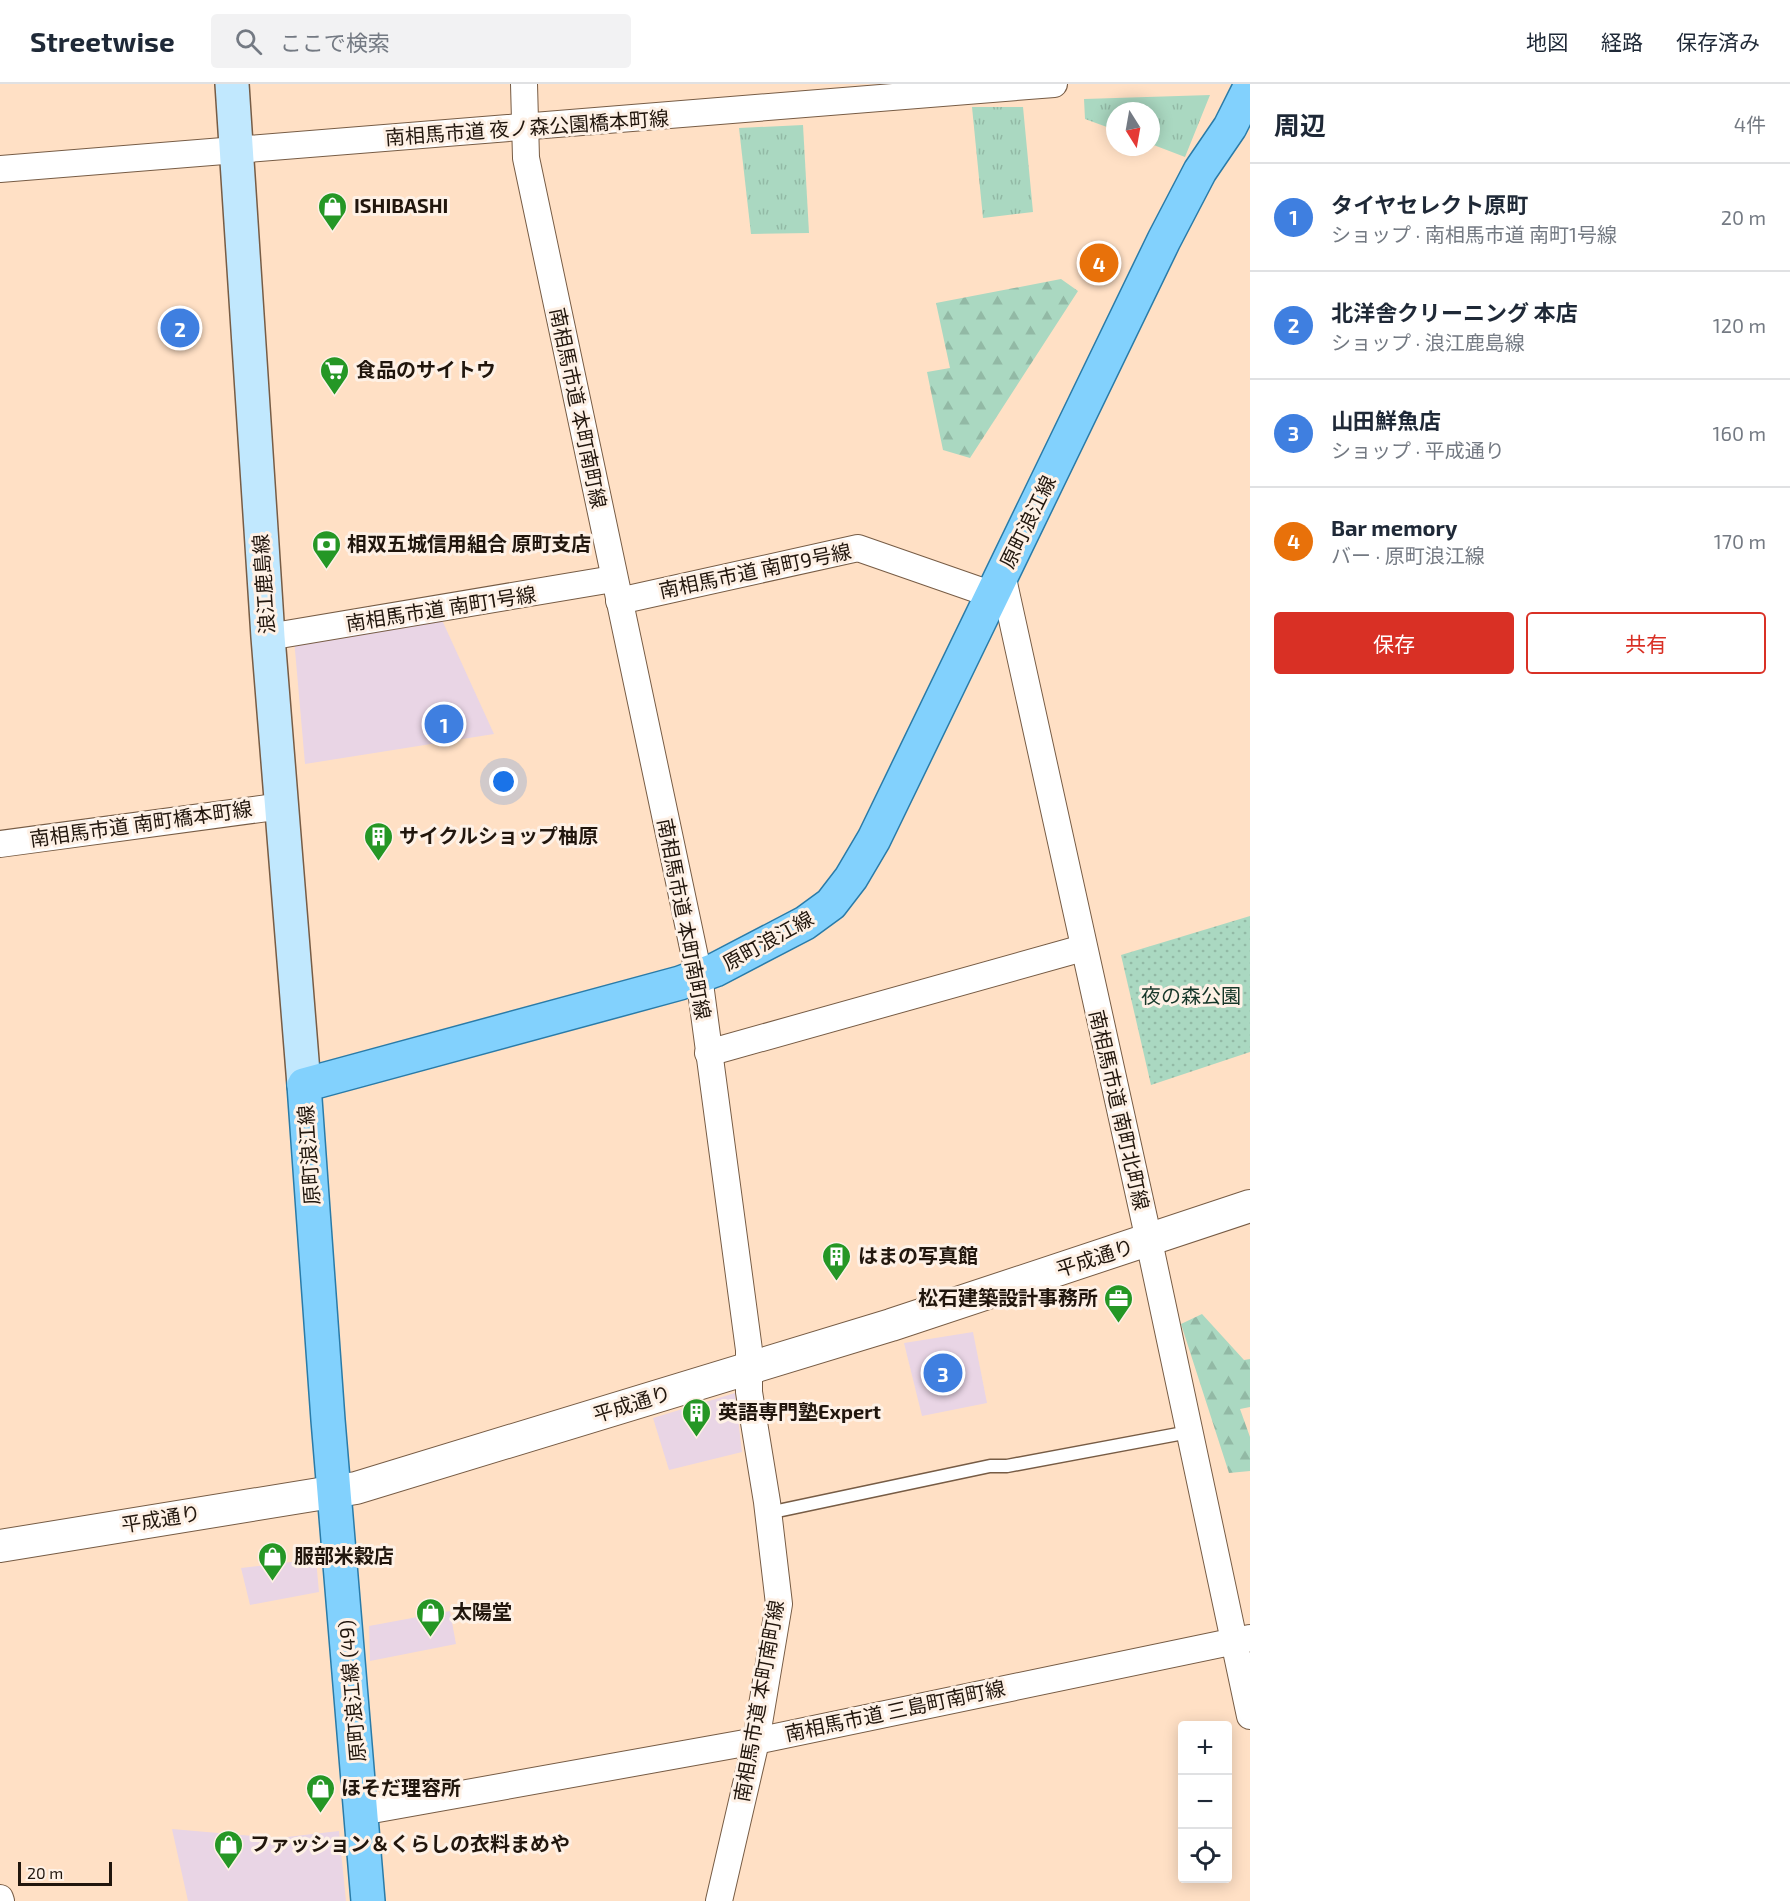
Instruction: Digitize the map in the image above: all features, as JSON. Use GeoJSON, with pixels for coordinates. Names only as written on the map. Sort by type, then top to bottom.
{"type":"FeatureCollection","features":[{"type":"Feature","properties":{"kind":"main road","name":"浪江鹿島線"},"geometry":{"type":"LineString","coordinates":[[232,84],[268,637],[304,1085]]}},
{"type":"Feature","properties":{"kind":"main road","name":"原町浪江線"},"geometry":{"type":"LineString","coordinates":[[334,1487],[304,1085],[699,976],[787,933],[831,904],[851,878],[874,839],[1169,230],[1200,171],[1230,127],[1250,87]]}},
{"type":"Feature","properties":{"kind":"main road","name":"原町浪江線 (49)"},"geometry":{"type":"LineString","coordinates":[[334,1487],[368,1901]]}},
{"type":"Feature","properties":{"kind":"street","name":"南相馬市道 本町南町線"},"geometry":{"type":"LineString","coordinates":[[524,84],[523,129],[528,170],[699,976],[749,1350],[749,1392],[768,1513],[779,1604],[756,1741],[719,1901]]}},
{"type":"Feature","properties":{"kind":"street","name":"南相馬市道 夜ノ森公園橋本町線"},"geometry":{"type":"LineString","coordinates":[[0,169],[523,129],[917,88],[1053,84]]}},
{"type":"Feature","properties":{"kind":"street","name":"南相馬市道 南町9号線"},"geometry":{"type":"LineString","coordinates":[[616,590],[858,548],[997,584]]}},
{"type":"Feature","properties":{"kind":"street","name":"南相馬市道 南町北町線"},"geometry":{"type":"LineString","coordinates":[[997,584],[1083,948],[1189,1432],[1242,1639],[1250,1716]]}},
{"type":"Feature","properties":{"kind":"street","name":"南相馬市道 南町1号線"},"geometry":{"type":"LineString","coordinates":[[268,637],[616,590]]}},
{"type":"Feature","properties":{"kind":"street","name":"南相馬市道 南町橋本町線"},"geometry":{"type":"LineString","coordinates":[[0,844],[282,806]]}},
{"type":"Feature","properties":{"kind":"street"},"geometry":{"type":"LineString","coordinates":[[708,1053],[1083,948]]}},
{"type":"Feature","properties":{"kind":"street","name":"平成通り"},"geometry":{"type":"LineString","coordinates":[[0,1546],[334,1487],[891,1325],[1250,1206]]}},
{"type":"Feature","properties":{"kind":"street","name":"南相馬市道 三島町南町線"},"geometry":{"type":"LineString","coordinates":[[361,1812],[756,1741],[1242,1639]]}},
{"type":"Feature","properties":{"kind":"lane"},"geometry":{"type":"LineString","coordinates":[[768,1513],[990,1466],[1007,1466],[1189,1432]]}},
{"type":"Feature","properties":{"kind":"shaded area"},"geometry":{"type":"Polygon","coordinates":[[[442,620],[494,734],[305,764],[294,639],[442,620]]]}},
{"type":"Feature","properties":{"kind":"shaded area"},"geometry":{"type":"Polygon","coordinates":[[[973,1332],[987,1403],[922,1416],[904,1343],[973,1332]]]}},
{"type":"Feature","properties":{"kind":"shaded area"},"geometry":{"type":"Polygon","coordinates":[[[735,1393],[742,1452],[669,1470],[653,1418],[735,1393]]]}},
{"type":"Feature","properties":{"kind":"shaded area"},"geometry":{"type":"Polygon","coordinates":[[[316,1559],[319,1592],[250,1605],[241,1568],[316,1559]]]}},
{"type":"Feature","properties":{"kind":"shaded area"},"geometry":{"type":"Polygon","coordinates":[[[450,1611],[456,1644],[370,1661],[369,1626],[450,1611]]]}},
{"type":"Feature","properties":{"kind":"shaded area"},"geometry":{"type":"Polygon","coordinates":[[[172,1829],[278,1838],[339,1831],[346,1901],[188,1901],[172,1829]]]}},
{"type":"Feature","properties":{"kind":"green space"},"geometry":{"type":"Polygon","coordinates":[[[1210,95],[1185,157],[1160,147],[1160,102],[1106,102],[1106,127],[1085,119],[1084,99],[1210,95]]]}},
{"type":"Feature","properties":{"kind":"green space"},"geometry":{"type":"Polygon","coordinates":[[[972,107],[1023,107],[1033,212],[983,218],[972,107]]]}},
{"type":"Feature","properties":{"kind":"green space"},"geometry":{"type":"Polygon","coordinates":[[[803,125],[809,233],[751,234],[739,128],[803,125]]]}},
{"type":"Feature","properties":{"kind":"green space"},"geometry":{"type":"Polygon","coordinates":[[[1061,279],[1078,291],[970,458],[943,450],[927,372],[950,368],[936,303],[1061,279]]]}},
{"type":"Feature","properties":{"kind":"green space","name":"夜の森公園"},"geometry":{"type":"Polygon","coordinates":[[[1250,916],[1250,1052],[1151,1085],[1121,955],[1250,916]]]}},
{"type":"Feature","properties":{"kind":"green space"},"geometry":{"type":"Polygon","coordinates":[[[1202,1314],[1244,1360],[1250,1359],[1250,1407],[1240,1409],[1250,1437],[1250,1471],[1229,1473],[1181,1324],[1202,1314]]]}},
{"type":"Feature","properties":{"kind":"place","name":"ISHIBASHI"},"geometry":{"type":"Point","coordinates":[333,232]}},
{"type":"Feature","properties":{"kind":"place","name":"Bar memory"},"geometry":{"type":"Point","coordinates":[1099,263]}},
{"type":"Feature","properties":{"kind":"place","name":"北洋舎クリーニング 本店"},"geometry":{"type":"Point","coordinates":[180,328]}},
{"type":"Feature","properties":{"kind":"place","name":"食品のサイトウ"},"geometry":{"type":"Point","coordinates":[335,396]}},
{"type":"Feature","properties":{"kind":"place","name":"相双五城信用組合 原町支店"},"geometry":{"type":"Point","coordinates":[326,570]}},
{"type":"Feature","properties":{"kind":"place","name":"タイヤセレクト原町"},"geometry":{"type":"Point","coordinates":[444,724]}},
{"type":"Feature","properties":{"kind":"place","name":"サイクルショップ柚原"},"geometry":{"type":"Point","coordinates":[378,862]}},
{"type":"Feature","properties":{"kind":"place","name":"はまの写真館"},"geometry":{"type":"Point","coordinates":[837,1282]}},
{"type":"Feature","properties":{"kind":"place","name":"松石建築設計事務所"},"geometry":{"type":"Point","coordinates":[1119,1324]}},
{"type":"Feature","properties":{"kind":"place","name":"山田鮮魚店"},"geometry":{"type":"Point","coordinates":[943,1373]}},
{"type":"Feature","properties":{"kind":"place","name":"英語専門塾Expert"},"geometry":{"type":"Point","coordinates":[697,1438]}},
{"type":"Feature","properties":{"kind":"place","name":"服部米穀店"},"geometry":{"type":"Point","coordinates":[273,1582]}},
{"type":"Feature","properties":{"kind":"place","name":"太陽堂"},"geometry":{"type":"Point","coordinates":[431,1638]}},
{"type":"Feature","properties":{"kind":"place","name":"ほそだ理容所"},"geometry":{"type":"Point","coordinates":[320,1814]}},
{"type":"Feature","properties":{"kind":"place","name":"ファッション＆くらしの衣料まめや"},"geometry":{"type":"Point","coordinates":[229,1870]}}]}
